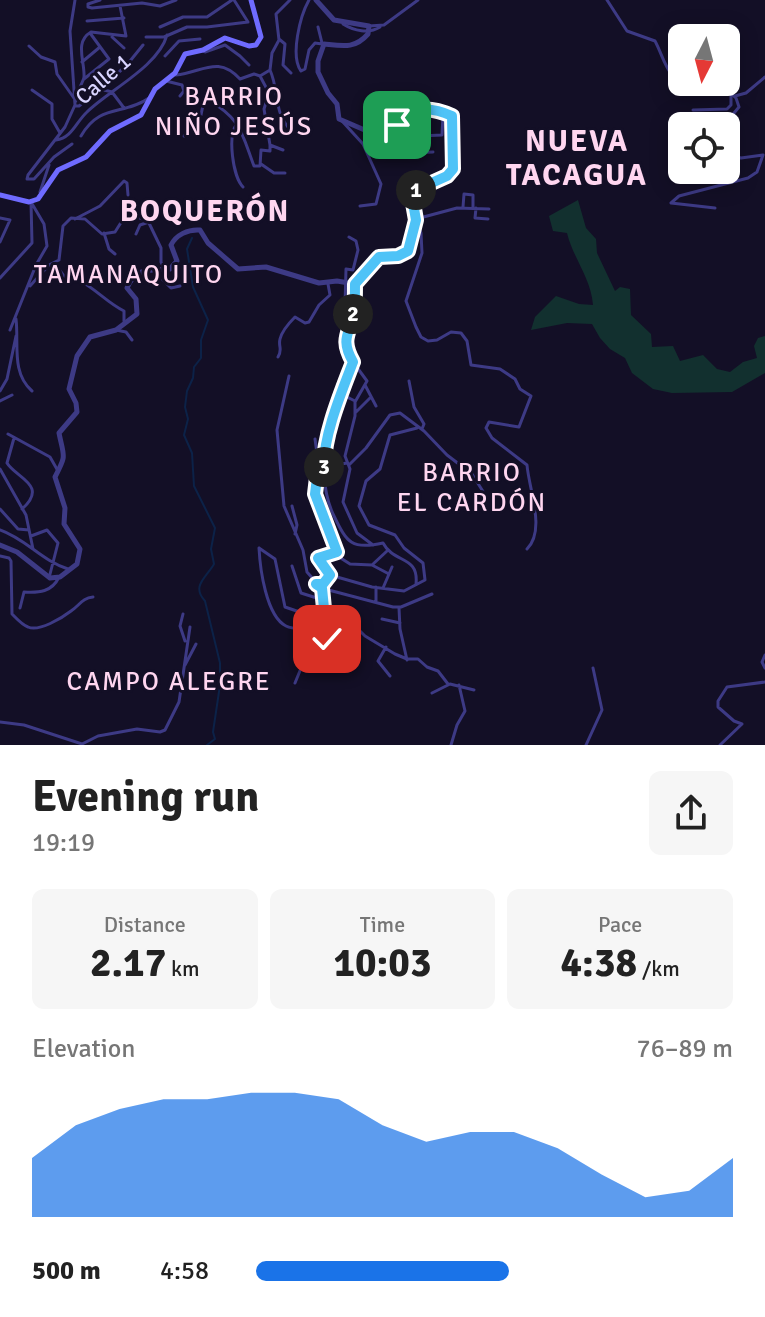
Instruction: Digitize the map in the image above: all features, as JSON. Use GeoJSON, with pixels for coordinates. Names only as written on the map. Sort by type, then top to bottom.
{"type":"FeatureCollection","features":[{"type":"Feature","properties":{"kind":"main road"},"geometry":{"type":"LineString","coordinates":[[1,195],[31,202],[40,197],[57,170],[86,157],[110,131],[137,118],[185,54],[203,50],[225,38],[249,46],[259,44],[261,33],[251,0]]}},
{"type":"Feature","properties":{"kind":"street"},"geometry":{"type":"LineString","coordinates":[[72,144],[32,180],[27,179],[60,133],[75,104],[70,31],[75,0]]}},
{"type":"Feature","properties":{"kind":"street"},"geometry":{"type":"LineString","coordinates":[[100,0],[88,2],[88,7],[142,3],[160,6],[176,0]]}},
{"type":"Feature","properties":{"kind":"street"},"geometry":{"type":"LineString","coordinates":[[146,37],[167,35],[187,27],[248,22],[233,0],[207,17],[183,17],[160,27]]}},
{"type":"Feature","properties":{"kind":"street"},"geometry":{"type":"LineString","coordinates":[[288,127],[278,107],[278,91],[270,70],[279,39],[275,15],[290,0]]}},
{"type":"Feature","properties":{"kind":"street"},"geometry":{"type":"LineString","coordinates":[[309,0],[299,23],[295,58],[301,71],[305,69],[314,44],[355,45],[367,36],[369,29]]}},
{"type":"Feature","properties":{"kind":"street"},"geometry":{"type":"LineString","coordinates":[[316,0],[332,18],[343,24],[369,29],[384,25],[418,0]]}},
{"type":"Feature","properties":{"kind":"street"},"geometry":{"type":"LineString","coordinates":[[607,0],[627,31],[655,41],[668,70]]}},
{"type":"Feature","properties":{"kind":"street"},"geometry":{"type":"LineString","coordinates":[[90,33],[126,36],[120,6]]}},
{"type":"Feature","properties":{"kind":"street"},"geometry":{"type":"LineString","coordinates":[[87,21],[124,18]]}},
{"type":"Feature","properties":{"kind":"street"},"geometry":{"type":"LineString","coordinates":[[318,27],[323,44],[318,72],[337,104],[338,116],[363,144],[381,184],[376,203],[360,206]]}},
{"type":"Feature","properties":{"kind":"street"},"geometry":{"type":"LineString","coordinates":[[83,102],[79,89],[84,79],[109,58],[90,33]]}},
{"type":"Feature","properties":{"kind":"street"},"geometry":{"type":"LineString","coordinates":[[84,79],[83,40],[90,33]]}},
{"type":"Feature","properties":{"kind":"street"},"geometry":{"type":"LineString","coordinates":[[110,35],[124,48]]}},
{"type":"Feature","properties":{"kind":"street","name":"Calle 1"},"geometry":{"type":"LineString","coordinates":[[54,141],[69,135],[86,112],[160,49],[167,35]]}},
{"type":"Feature","properties":{"kind":"street"},"geometry":{"type":"LineString","coordinates":[[160,49],[166,57],[179,41],[200,39]]}},
{"type":"Feature","properties":{"kind":"street"},"geometry":{"type":"LineString","coordinates":[[279,39],[285,44],[283,65],[291,73]]}},
{"type":"Feature","properties":{"kind":"street"},"geometry":{"type":"LineString","coordinates":[[75,104],[83,102],[129,63],[143,45]]}},
{"type":"Feature","properties":{"kind":"street"},"geometry":{"type":"LineString","coordinates":[[203,50],[225,45],[249,65]]}},
{"type":"Feature","properties":{"kind":"street"},"geometry":{"type":"LineString","coordinates":[[29,46],[41,57],[55,62],[57,74],[75,104]]}},
{"type":"Feature","properties":{"kind":"street"},"geometry":{"type":"LineString","coordinates":[[82,62],[100,47]]}},
{"type":"Feature","properties":{"kind":"street"},"geometry":{"type":"LineString","coordinates":[[173,74],[221,65],[240,79],[256,74],[260,76],[269,93],[264,109],[270,145],[269,151],[261,150],[259,157],[261,164],[274,173],[285,173]]}},
{"type":"Feature","properties":{"kind":"street"},"geometry":{"type":"LineString","coordinates":[[260,76],[270,70]]}},
{"type":"Feature","properties":{"kind":"street"},"geometry":{"type":"LineString","coordinates":[[740,93],[746,93],[765,77]]}},
{"type":"Feature","properties":{"kind":"street"},"geometry":{"type":"LineString","coordinates":[[162,81],[180,83],[184,91],[180,96]]}},
{"type":"Feature","properties":{"kind":"street"},"geometry":{"type":"LineString","coordinates":[[98,89],[112,92],[124,108]]}},
{"type":"Feature","properties":{"kind":"street"},"geometry":{"type":"LineString","coordinates":[[32,90],[52,104],[52,119],[60,133]]}},
{"type":"Feature","properties":{"kind":"street"},"geometry":{"type":"LineString","coordinates":[[81,136],[88,125],[104,112],[138,105],[152,96]]}},
{"type":"Feature","properties":{"kind":"street"},"geometry":{"type":"LineString","coordinates":[[693,110],[727,109],[732,96]]}},
{"type":"Feature","properties":{"kind":"street"},"geometry":{"type":"LineString","coordinates":[[184,136],[201,115],[204,99],[224,108],[248,144],[253,164],[259,167],[261,164]]}},
{"type":"Feature","properties":{"kind":"street"},"geometry":{"type":"LineString","coordinates":[[342,121],[362,131],[370,131],[387,123],[397,111],[416,109],[443,112],[453,119],[453,169],[447,176],[416,190],[413,203],[421,233],[422,253],[406,301],[423,339],[432,341],[451,332],[461,333],[467,341],[471,365],[500,369],[531,396],[519,427],[489,422],[486,428],[492,438],[527,465],[537,529],[527,549]]}},
{"type":"Feature","properties":{"kind":"street"},"geometry":{"type":"LineString","coordinates":[[381,140],[404,115],[416,109]]}},
{"type":"Feature","properties":{"kind":"street"},"geometry":{"type":"LineString","coordinates":[[433,152],[411,153],[420,136],[442,135],[443,112]]}},
{"type":"Feature","properties":{"kind":"street"},"geometry":{"type":"LineString","coordinates":[[237,124],[232,132],[234,172],[243,187]]}},
{"type":"Feature","properties":{"kind":"street"},"geometry":{"type":"LineString","coordinates":[[270,145],[283,150]]}},
{"type":"Feature","properties":{"kind":"street"},"geometry":{"type":"LineString","coordinates":[[740,158],[763,155],[757,172],[740,180]]}},
{"type":"Feature","properties":{"kind":"street"},"geometry":{"type":"LineString","coordinates":[[40,197],[50,162]]}},
{"type":"Feature","properties":{"kind":"street"},"geometry":{"type":"LineString","coordinates":[[75,219],[100,206],[124,181],[128,195]]}},
{"type":"Feature","properties":{"kind":"street"},"geometry":{"type":"LineString","coordinates":[[715,208],[671,203],[679,196],[725,184]]}},
{"type":"Feature","properties":{"kind":"street"},"geometry":{"type":"LineString","coordinates":[[463,208],[464,194],[473,195],[475,218],[488,219]]}},
{"type":"Feature","properties":{"kind":"street"},"geometry":{"type":"LineString","coordinates":[[0,278],[32,243],[31,202]]}},
{"type":"Feature","properties":{"kind":"street"},"geometry":{"type":"LineString","coordinates":[[10,330],[47,242],[43,221],[31,202]]}},
{"type":"Feature","properties":{"kind":"street"},"geometry":{"type":"LineString","coordinates":[[416,219],[463,208],[489,209]]}},
{"type":"Feature","properties":{"kind":"street"},"geometry":{"type":"LineString","coordinates":[[30,286],[60,255],[63,224],[69,218],[85,219],[98,232],[104,233],[115,232],[127,213],[149,222],[161,248],[161,262],[166,270]]}},
{"type":"Feature","properties":{"kind":"street"},"geometry":{"type":"LineString","coordinates":[[0,218],[10,220],[0,242]]}},
{"type":"Feature","properties":{"kind":"street"},"geometry":{"type":"LineString","coordinates":[[373,545],[357,533],[343,505],[348,464],[345,456],[355,401],[366,379],[348,353],[346,335],[354,312],[355,284],[379,257],[406,253],[416,219]]}},
{"type":"Feature","properties":{"kind":"street"},"geometry":{"type":"LineString","coordinates":[[136,234],[140,225],[149,222]]}},
{"type":"Feature","properties":{"kind":"street"},"geometry":{"type":"LineString","coordinates":[[0,235],[8,227]]}},
{"type":"Feature","properties":{"kind":"street"},"geometry":{"type":"LineString","coordinates":[[180,286],[171,288],[163,280],[166,270],[177,261],[172,242],[181,234],[196,229],[201,230],[208,243],[238,269],[266,267],[308,281],[355,284]]}},
{"type":"Feature","properties":{"kind":"street"},"geometry":{"type":"LineString","coordinates":[[104,233],[109,249],[115,254]]}},
{"type":"Feature","properties":{"kind":"street"},"geometry":{"type":"LineString","coordinates":[[335,315],[345,305],[346,269],[353,270],[358,250],[356,241],[349,237]]}},
{"type":"Feature","properties":{"kind":"street"},"geometry":{"type":"LineString","coordinates":[[54,263],[64,276],[79,279],[124,311],[123,326]]}},
{"type":"Feature","properties":{"kind":"street"},"geometry":{"type":"LineString","coordinates":[[0,545],[17,552],[49,578],[59,577],[77,564],[81,550],[64,524],[65,508],[55,477],[64,457],[59,434],[77,412],[69,387],[78,353],[92,336],[116,330],[138,311],[136,299],[127,288],[137,273],[166,270]]}},
{"type":"Feature","properties":{"kind":"street"},"geometry":{"type":"LineString","coordinates":[[278,357],[280,338],[287,326],[295,317],[309,322],[319,305],[330,295],[328,284]]}},
{"type":"Feature","properties":{"kind":"street"},"geometry":{"type":"LineString","coordinates":[[16,315],[18,365],[24,384],[32,391]]}},
{"type":"Feature","properties":{"kind":"street"},"geometry":{"type":"LineString","coordinates":[[0,391],[7,379],[17,328]]}},
{"type":"Feature","properties":{"kind":"street"},"geometry":{"type":"LineString","coordinates":[[116,330],[126,332],[132,340]]}},
{"type":"Feature","properties":{"kind":"street"},"geometry":{"type":"LineString","coordinates":[[353,362],[340,394],[315,494],[337,552],[344,562],[372,565],[389,574]]}},
{"type":"Feature","properties":{"kind":"street"},"geometry":{"type":"LineString","coordinates":[[289,376],[276,428],[284,506],[303,550],[307,572],[322,588],[399,607],[432,594]]}},
{"type":"Feature","properties":{"kind":"street"},"geometry":{"type":"LineString","coordinates":[[337,552],[318,558],[330,575],[404,591],[425,580],[423,563],[404,548],[394,534],[369,525],[359,506],[366,481],[380,469],[390,435],[419,429],[424,424],[414,407],[409,381]]}},
{"type":"Feature","properties":{"kind":"street"},"geometry":{"type":"LineString","coordinates":[[365,385],[376,406]]}},
{"type":"Feature","properties":{"kind":"street"},"geometry":{"type":"LineString","coordinates":[[340,394],[355,401]]}},
{"type":"Feature","properties":{"kind":"street"},"geometry":{"type":"LineString","coordinates":[[0,401],[12,395]]}},
{"type":"Feature","properties":{"kind":"street"},"geometry":{"type":"LineString","coordinates":[[355,413],[371,397]]}},
{"type":"Feature","properties":{"kind":"street"},"geometry":{"type":"LineString","coordinates":[[322,467],[348,464],[366,448],[391,414],[404,414],[474,476],[484,493]]}},
{"type":"Feature","properties":{"kind":"street"},"geometry":{"type":"LineString","coordinates":[[8,434],[52,458],[58,471]]}},
{"type":"Feature","properties":{"kind":"street"},"geometry":{"type":"LineString","coordinates":[[14,438],[7,463],[10,469],[29,481],[31,490],[29,501],[22,509]]}},
{"type":"Feature","properties":{"kind":"street"},"geometry":{"type":"LineString","coordinates":[[315,439],[325,495],[343,536],[357,545],[383,543],[387,551],[411,563],[416,573],[416,584]]}},
{"type":"Feature","properties":{"kind":"street"},"geometry":{"type":"LineString","coordinates":[[0,469],[22,509],[33,549]]}},
{"type":"Feature","properties":{"kind":"street"},"geometry":{"type":"LineString","coordinates":[[292,506],[297,525],[295,534]]}},
{"type":"Feature","properties":{"kind":"street"},"geometry":{"type":"LineString","coordinates":[[0,509],[17,529],[29,530]]}},
{"type":"Feature","properties":{"kind":"street"},"geometry":{"type":"LineString","coordinates":[[0,530],[54,563],[72,569]]}},
{"type":"Feature","properties":{"kind":"street"},"geometry":{"type":"LineString","coordinates":[[31,536],[45,530],[52,534],[59,547],[49,578]]}},
{"type":"Feature","properties":{"kind":"street"},"geometry":{"type":"LineString","coordinates":[[327,639],[311,630],[287,626],[277,616],[263,584],[259,548],[275,559],[285,607],[320,619],[328,626]]}},
{"type":"Feature","properties":{"kind":"street"},"geometry":{"type":"LineString","coordinates":[[372,565],[387,551]]}},
{"type":"Feature","properties":{"kind":"street"},"geometry":{"type":"LineString","coordinates":[[0,556],[11,561],[12,614],[27,627],[50,623],[85,598],[93,597]]}},
{"type":"Feature","properties":{"kind":"street"},"geometry":{"type":"LineString","coordinates":[[292,566],[302,594],[323,600]]}},
{"type":"Feature","properties":{"kind":"street"},"geometry":{"type":"LineString","coordinates":[[383,588],[392,567]]}},
{"type":"Feature","properties":{"kind":"street"},"geometry":{"type":"LineString","coordinates":[[316,584],[323,584],[330,575]]}},
{"type":"Feature","properties":{"kind":"street"},"geometry":{"type":"LineString","coordinates":[[20,608],[24,592],[44,592],[59,577]]}},
{"type":"Feature","properties":{"kind":"street"},"geometry":{"type":"LineString","coordinates":[[376,587],[376,602]]}},
{"type":"Feature","properties":{"kind":"street"},"geometry":{"type":"LineString","coordinates":[[322,588],[327,639]]}},
{"type":"Feature","properties":{"kind":"street"},"geometry":{"type":"LineString","coordinates":[[399,607],[407,660]]}},
{"type":"Feature","properties":{"kind":"street"},"geometry":{"type":"LineString","coordinates":[[183,614],[180,626],[186,642]]}},
{"type":"Feature","properties":{"kind":"street"},"geometry":{"type":"LineString","coordinates":[[327,639],[337,635],[340,621],[345,619],[365,636],[407,660],[418,659],[438,671],[448,684]]}},
{"type":"Feature","properties":{"kind":"street"},"geometry":{"type":"LineString","coordinates":[[382,619],[400,623]]}},
{"type":"Feature","properties":{"kind":"street"},"geometry":{"type":"LineString","coordinates":[[0,722],[24,725],[82,744],[101,736],[137,729],[160,732],[167,727],[179,702],[190,627]]}},
{"type":"Feature","properties":{"kind":"street"},"geometry":{"type":"LineString","coordinates":[[295,683],[306,656],[311,630]]}},
{"type":"Feature","properties":{"kind":"street"},"geometry":{"type":"LineString","coordinates":[[185,665],[196,644]]}},
{"type":"Feature","properties":{"kind":"street"},"geometry":{"type":"LineString","coordinates":[[386,647],[378,661],[390,676]]}},
{"type":"Feature","properties":{"kind":"street"},"geometry":{"type":"LineString","coordinates":[[765,655],[762,662],[765,668]]}},
{"type":"Feature","properties":{"kind":"street"},"geometry":{"type":"LineString","coordinates":[[586,745],[602,710],[593,668]]}},
{"type":"Feature","properties":{"kind":"street"},"geometry":{"type":"LineString","coordinates":[[720,745],[742,724],[718,707],[718,701],[727,687],[765,682]]}},
{"type":"Feature","properties":{"kind":"street"},"geometry":{"type":"LineString","coordinates":[[432,693],[448,684],[474,690]]}},
{"type":"Feature","properties":{"kind":"street"},"geometry":{"type":"LineString","coordinates":[[451,745],[465,711],[459,685]]}},
{"type":"Feature","properties":{"kind":"green space"},"geometry":{"type":"Polygon","coordinates":[[[578,200],[586,228],[596,239],[597,253],[615,291],[620,287],[630,289],[631,315],[651,334],[652,347],[673,346],[680,361],[703,355],[717,369],[730,372],[743,362],[757,358],[754,346],[758,338],[765,336],[765,373],[732,392],[672,393],[653,389],[632,373],[625,358],[610,349],[592,324],[567,323],[531,330],[535,317],[556,296],[593,305],[589,286],[567,233],[553,231],[549,216],[578,200]]]}},
{"type":"Feature","properties":{"kind":"waterway"},"geometry":{"type":"LineString","coordinates":[[192,238],[187,249],[193,287],[208,320],[201,340],[201,358],[194,367],[187,391],[185,407],[188,419],[184,435],[192,453],[194,486],[215,528],[211,549],[214,564],[201,582],[199,591],[205,601],[220,663],[213,732],[215,739],[207,745]]}},
{"type":"Feature","properties":{"kind":"district","name":"BARRIO NIÑO JESÚS"},"geometry":{"type":"Point","coordinates":[234,112]}},
{"type":"Feature","properties":{"kind":"district","name":"NUEVA TACAGUA"},"geometry":{"type":"Point","coordinates":[577,158]}},
{"type":"Feature","properties":{"kind":"district","name":"BOQUERÓN"},"geometry":{"type":"Point","coordinates":[205,211]}},
{"type":"Feature","properties":{"kind":"district","name":"TAMANAQUITO"},"geometry":{"type":"Point","coordinates":[129,275]}},
{"type":"Feature","properties":{"kind":"district","name":"BARRIO EL CARDÓN"},"geometry":{"type":"Point","coordinates":[472,488]}},
{"type":"Feature","properties":{"kind":"district","name":"CAMPO ALEGRE"},"geometry":{"type":"Point","coordinates":[169,682]}},
{"type":"Feature","properties":{"kind":"route"},"geometry":{"type":"LineString","coordinates":[[327,639],[322,588],[316,584],[323,584],[330,575],[318,558],[337,552],[314,488],[318,469],[324,467],[338,399],[353,362],[348,353],[346,335],[354,312],[355,284],[379,257],[404,255],[408,251],[416,220],[413,199],[416,190],[421,185],[447,176],[453,169],[453,119],[450,114],[416,109],[404,115],[397,125]]}}]}
